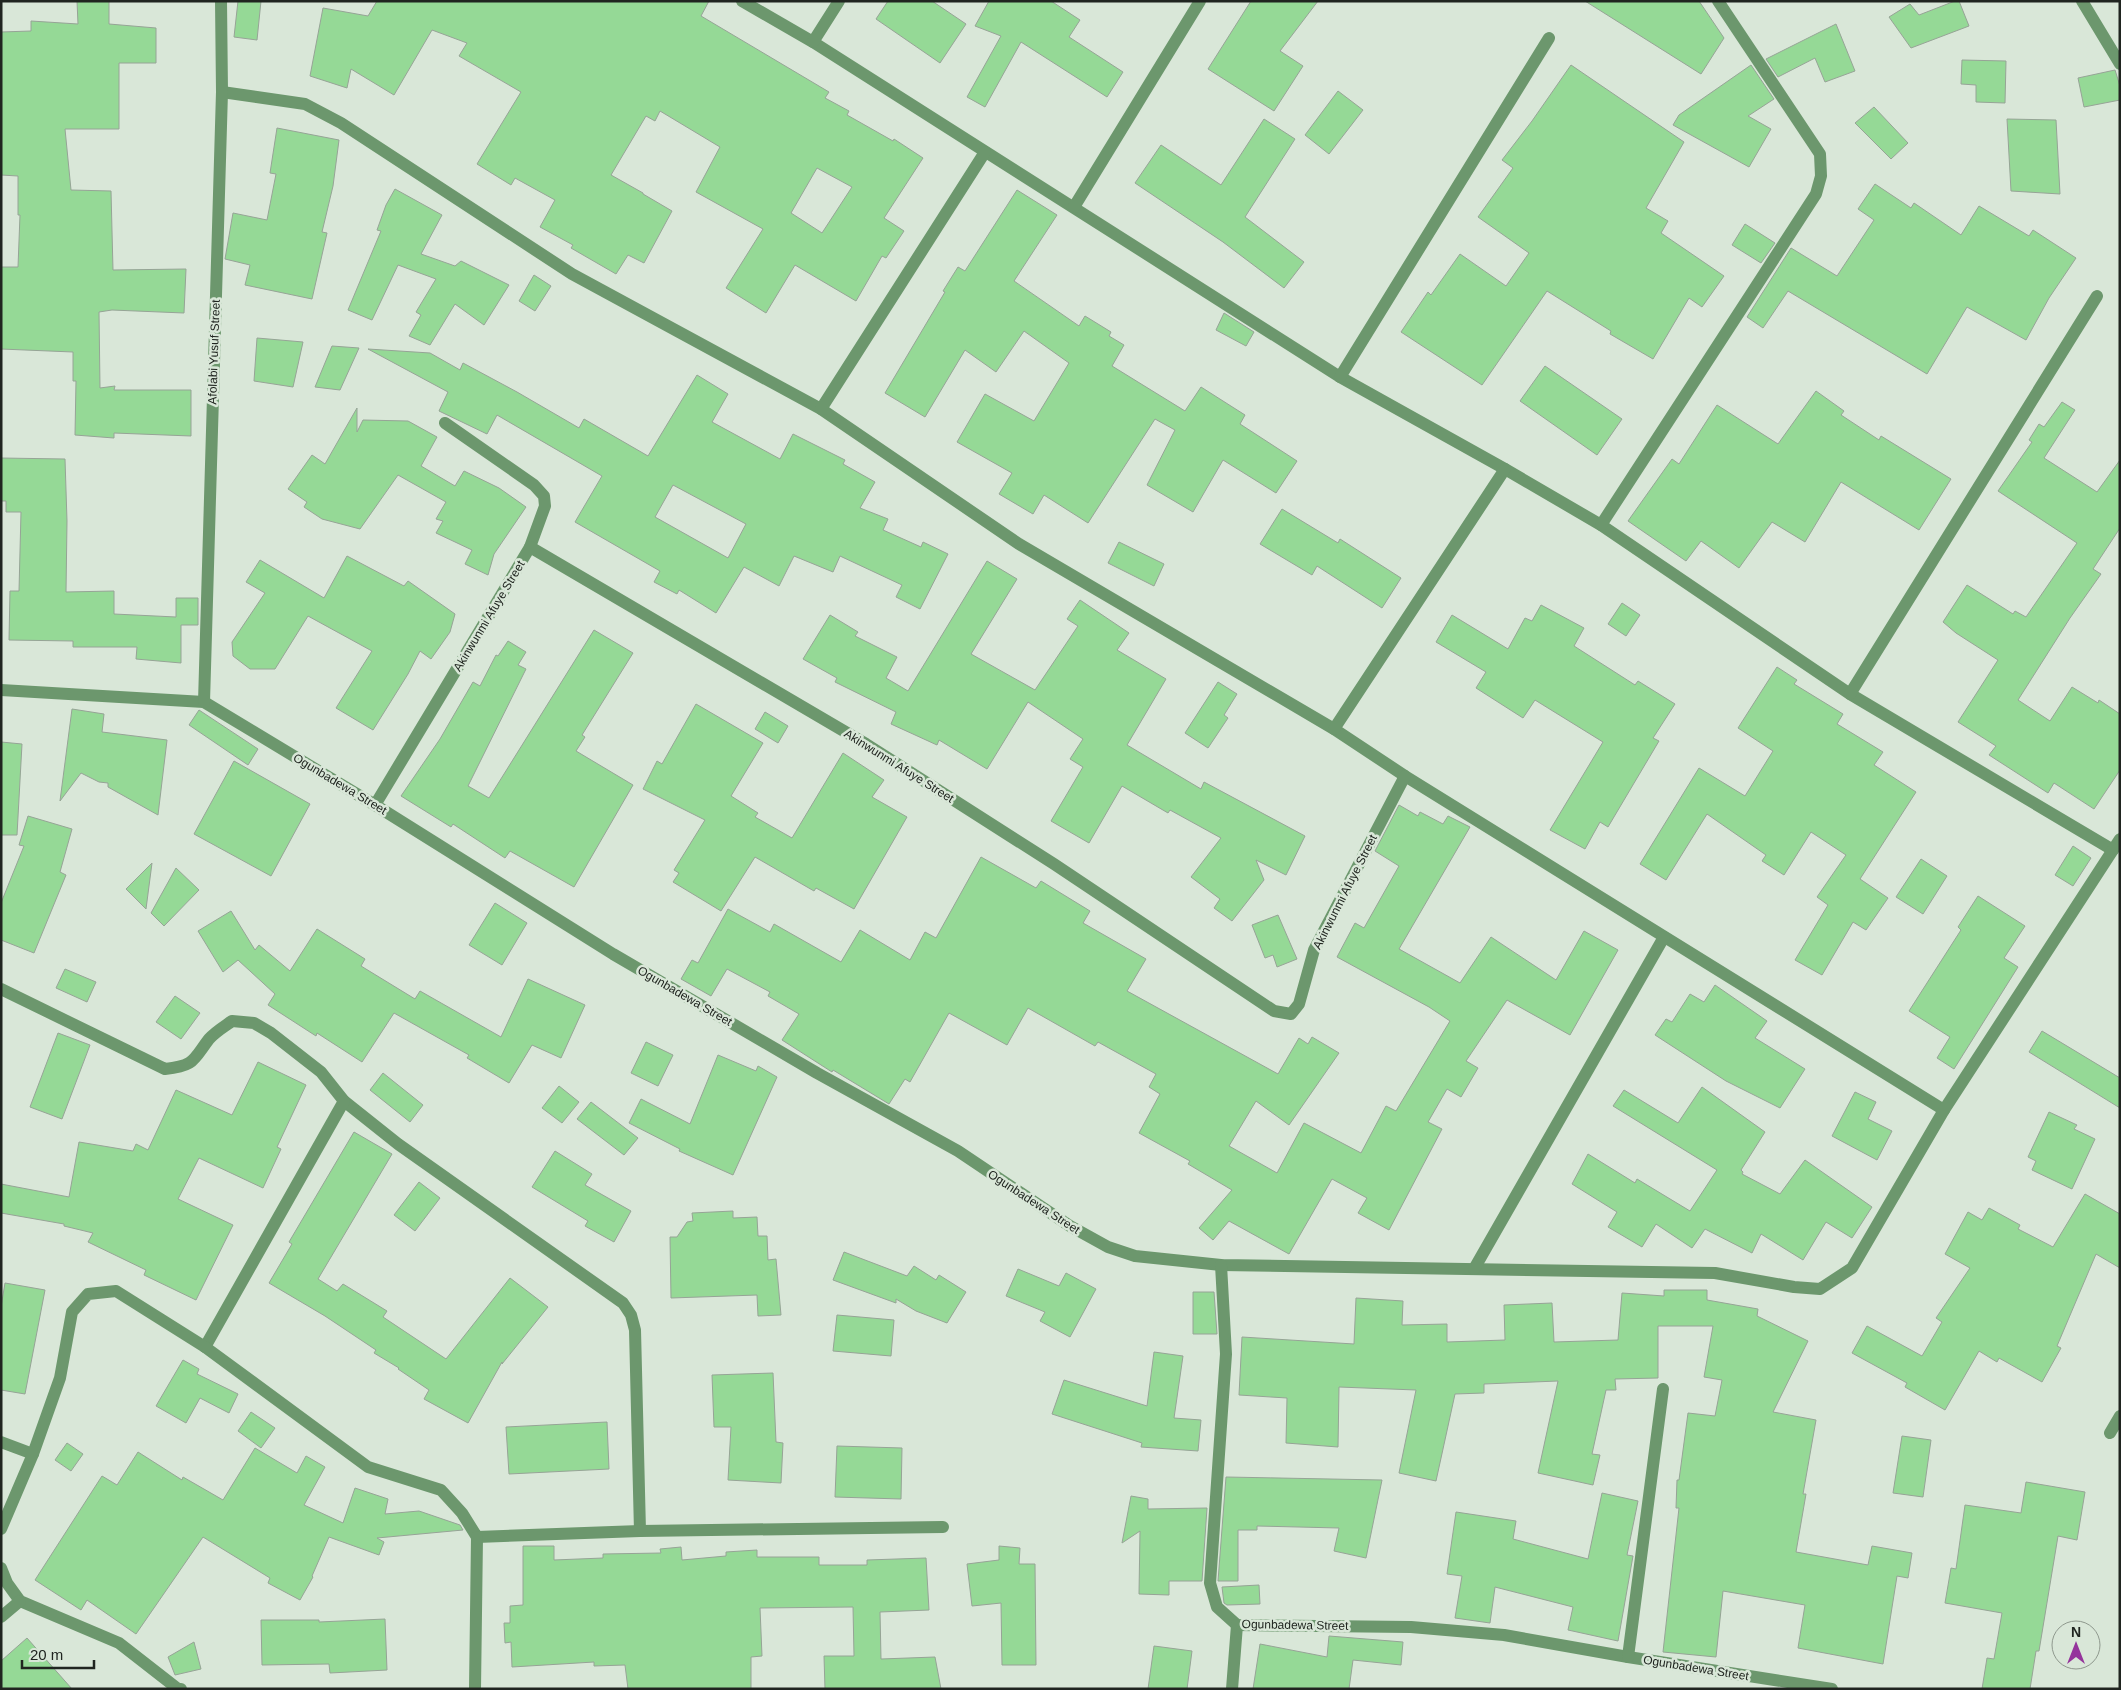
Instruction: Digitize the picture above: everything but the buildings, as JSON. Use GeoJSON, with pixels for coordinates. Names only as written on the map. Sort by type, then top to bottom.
{"type":"FeatureCollection","features":[{"type":"Feature","properties":{"kind":"street","name":"Afolabi Yusuf Street"},"geometry":{"type":"LineString","coordinates":[[204,702],[222,92],[221,1]]}},
{"type":"Feature","properties":{"kind":"street"},"geometry":{"type":"LineString","coordinates":[[742,1],[813,42],[1340,377],[1601,525],[1850,694],[2113,850]]}},
{"type":"Feature","properties":{"kind":"street"},"geometry":{"type":"LineString","coordinates":[[813,42],[839,1]]}},
{"type":"Feature","properties":{"kind":"street"},"geometry":{"type":"LineString","coordinates":[[1074,207],[1200,1]]}},
{"type":"Feature","properties":{"kind":"street"},"geometry":{"type":"LineString","coordinates":[[1601,525],[1816,194],[1821,176],[1820,154],[1816,147],[1718,1]]}},
{"type":"Feature","properties":{"kind":"street"},"geometry":{"type":"LineString","coordinates":[[2082,1],[2116,49],[2120,64]]}},
{"type":"Feature","properties":{"kind":"street"},"geometry":{"type":"LineString","coordinates":[[1340,377],[1549,38]]}},
{"type":"Feature","properties":{"kind":"street"},"geometry":{"type":"LineString","coordinates":[[222,92],[305,104],[334,119],[572,274],[821,409],[1019,544],[1334,729],[1406,776],[1944,1110]]}},
{"type":"Feature","properties":{"kind":"street"},"geometry":{"type":"LineString","coordinates":[[821,409],[984,152]]}},
{"type":"Feature","properties":{"kind":"street"},"geometry":{"type":"LineString","coordinates":[[1850,694],[2097,296]]}},
{"type":"Feature","properties":{"kind":"street"},"geometry":{"type":"LineString","coordinates":[[445,423],[534,485],[544,496],[545,506],[530,547]]}},
{"type":"Feature","properties":{"kind":"street"},"geometry":{"type":"LineString","coordinates":[[1334,729],[1505,469]]}},
{"type":"Feature","properties":{"kind":"street","name":"Akinwunmi Afuye Street"},"geometry":{"type":"LineString","coordinates":[[375,805],[530,547],[866,744],[1054,864],[1274,1011],[1290,1014],[1299,1004],[1314,950],[1406,776]]}},
{"type":"Feature","properties":{"kind":"street","name":"Ogunbadewa Street"},"geometry":{"type":"LineString","coordinates":[[1,690],[204,702],[375,805],[613,954],[817,1073],[958,1151],[1070,1226],[1108,1247],[1134,1256],[1221,1265],[1226,1354],[1210,1584],[1217,1607],[1237,1625],[1411,1627],[1504,1635],[1628,1657],[1832,1689]]}},
{"type":"Feature","properties":{"kind":"street"},"geometry":{"type":"LineString","coordinates":[[1221,1265],[1715,1273],[1794,1287],[1820,1289],[1852,1268],[1944,1110],[2120,839]]}},
{"type":"Feature","properties":{"kind":"street"},"geometry":{"type":"LineString","coordinates":[[1474,1269],[1664,937]]}},
{"type":"Feature","properties":{"kind":"street"},"geometry":{"type":"LineString","coordinates":[[1,989],[165,1069],[183,1067],[198,1057],[210,1037],[232,1021],[254,1023],[271,1033],[320,1072],[344,1101],[398,1144],[623,1303],[631,1314],[635,1330],[640,1532]]}},
{"type":"Feature","properties":{"kind":"street"},"geometry":{"type":"LineString","coordinates":[[205,1347],[344,1101]]}},
{"type":"Feature","properties":{"kind":"street"},"geometry":{"type":"LineString","coordinates":[[1,1529],[33,1454],[60,1378],[72,1312],[88,1294],[116,1291],[205,1347],[368,1467],[441,1490],[462,1512],[477,1537],[475,1689]]}},
{"type":"Feature","properties":{"kind":"street"},"geometry":{"type":"LineString","coordinates":[[1628,1657],[1664,1389]]}},
{"type":"Feature","properties":{"kind":"street"},"geometry":{"type":"LineString","coordinates":[[2110,1433],[2120,1416]]}},
{"type":"Feature","properties":{"kind":"street"},"geometry":{"type":"LineString","coordinates":[[1,1442],[33,1454]]}},
{"type":"Feature","properties":{"kind":"street"},"geometry":{"type":"LineString","coordinates":[[477,1537],[640,1532],[943,1527]]}},
{"type":"Feature","properties":{"kind":"street"},"geometry":{"type":"LineString","coordinates":[[1,1568],[7,1584],[20,1601],[119,1643],[178,1689],[181,1689]]}},
{"type":"Feature","properties":{"kind":"street"},"geometry":{"type":"LineString","coordinates":[[1,1617],[20,1601]]}},
{"type":"Feature","properties":{"kind":"street"},"geometry":{"type":"LineString","coordinates":[[1232,1689],[1237,1625]]}}]}
